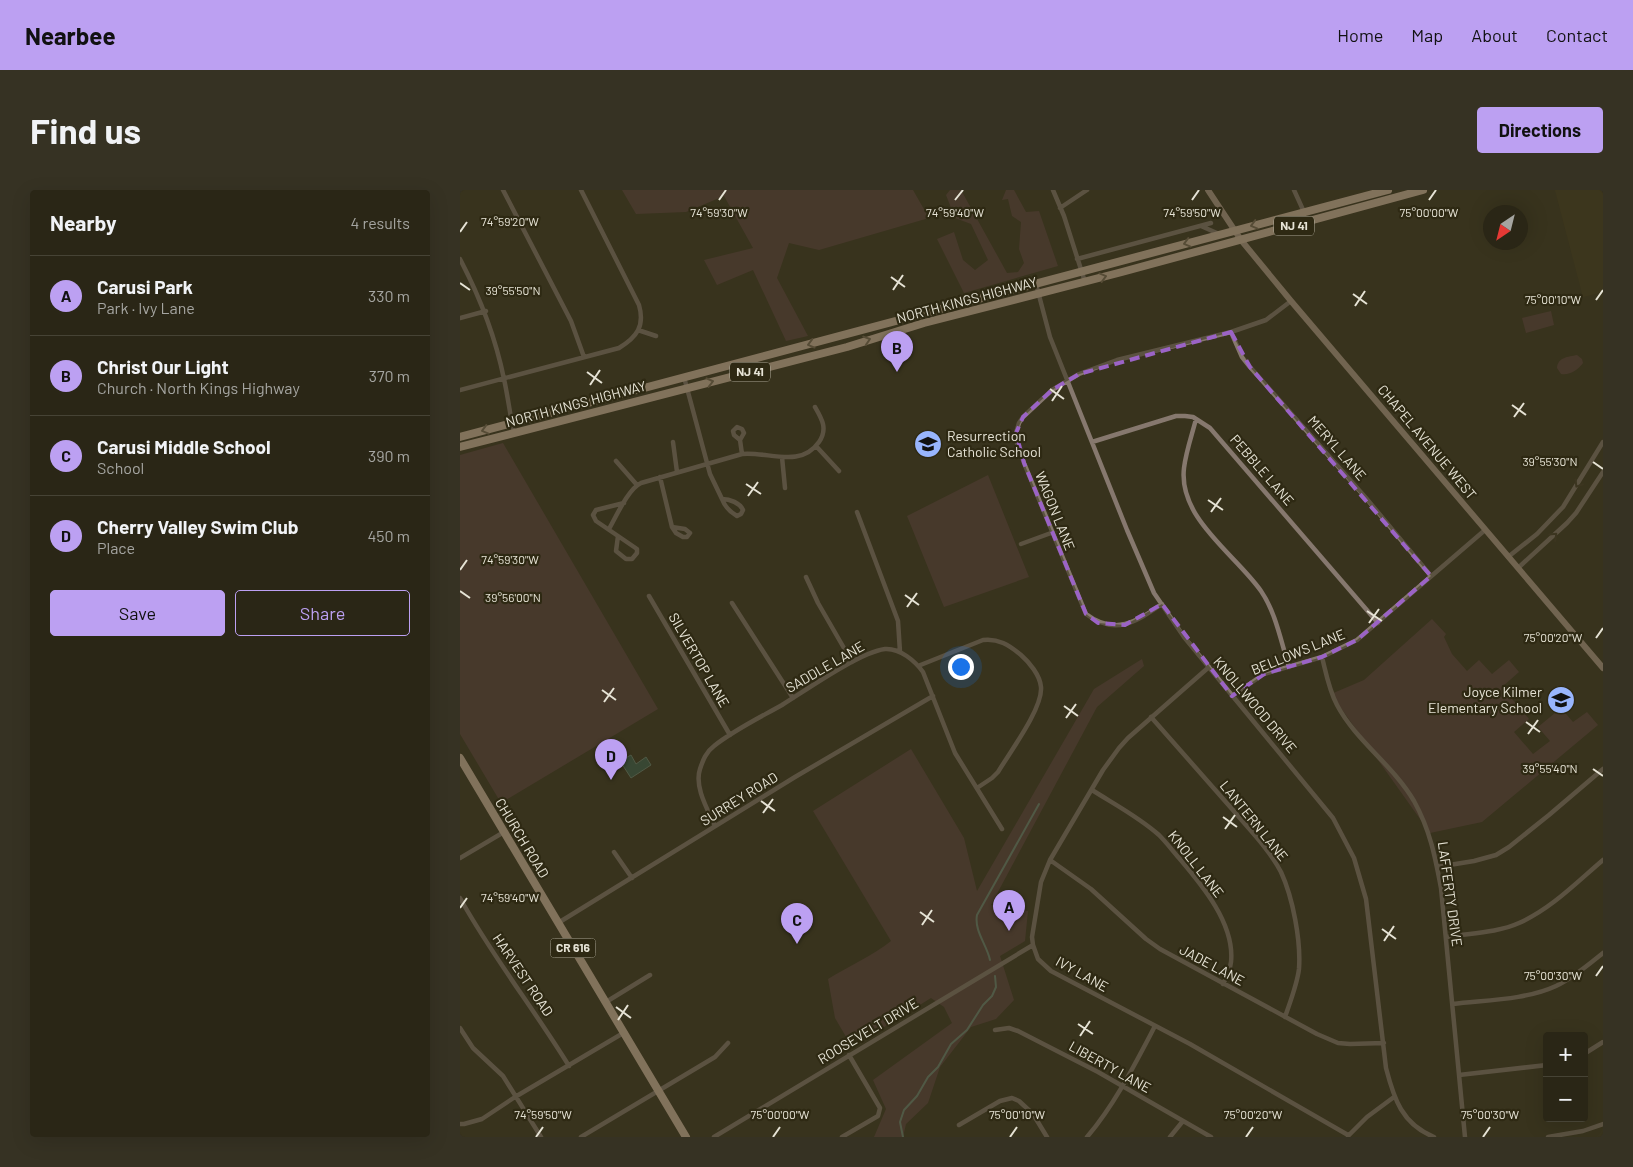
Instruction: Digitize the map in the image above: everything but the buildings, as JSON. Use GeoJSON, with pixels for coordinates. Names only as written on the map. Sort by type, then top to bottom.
{"type":"FeatureCollection","features":[{"type":"Feature","properties":{"kind":"main road","name":"CHAPEL AVENUE WEST"},"geometry":{"type":"LineString","coordinates":[[1208,190],[1241,240],[1291,301],[1603,668]]}},
{"type":"Feature","properties":{"kind":"main road","name":"NORTH KINGS HIGHWAY"},"geometry":{"type":"LineString","coordinates":[[460,437],[1388,190]]}},
{"type":"Feature","properties":{"kind":"main road","name":"NORTH KINGS HIGHWAY"},"geometry":{"type":"LineString","coordinates":[[460,448],[847,347],[924,323],[1085,282],[1423,190]]}},
{"type":"Feature","properties":{"kind":"main road","name":"CHURCH ROAD"},"geometry":{"type":"LineString","coordinates":[[460,758],[686,1137]]}},
{"type":"Feature","properties":{"kind":"street"},"geometry":{"type":"LineString","coordinates":[[504,190],[571,321],[584,357]]}},
{"type":"Feature","properties":{"kind":"street"},"geometry":{"type":"LineString","coordinates":[[460,390],[619,348],[633,338],[638,330],[642,316],[639,305],[581,190]]}},
{"type":"Feature","properties":{"kind":"street"},"geometry":{"type":"LineString","coordinates":[[1053,190],[1085,282]]}},
{"type":"Feature","properties":{"kind":"street"},"geometry":{"type":"LineString","coordinates":[[1060,208],[1087,190]]}},
{"type":"Feature","properties":{"kind":"street"},"geometry":{"type":"LineString","coordinates":[[1294,190],[1304,212]]}},
{"type":"Feature","properties":{"kind":"street"},"geometry":{"type":"LineString","coordinates":[[1077,259],[1211,223]]}},
{"type":"Feature","properties":{"kind":"street"},"geometry":{"type":"LineString","coordinates":[[1201,226],[1220,234]]}},
{"type":"Feature","properties":{"kind":"street"},"geometry":{"type":"LineString","coordinates":[[460,259],[486,311],[504,378],[514,433]]}},
{"type":"Feature","properties":{"kind":"street","name":"KNOLLWOOD DRIVE"},"geometry":{"type":"LineString","coordinates":[[1036,284],[1050,337],[1154,593],[1208,667],[1333,818],[1354,858],[1366,899],[1386,1068],[1394,1097],[1406,1117],[1417,1127],[1434,1137]]}},
{"type":"Feature","properties":{"kind":"street","name":"WAGON LANE"},"geometry":{"type":"LineString","coordinates":[[1162,604],[1140,619],[1125,625],[1098,623],[1086,614],[1024,463],[1017,443],[1016,433],[1024,417],[1052,390],[1079,374],[1117,360],[1231,332],[1266,320],[1291,301]]}},
{"type":"Feature","properties":{"kind":"street"},"geometry":{"type":"LineString","coordinates":[[460,318],[486,311]]}},
{"type":"Feature","properties":{"kind":"street"},"geometry":{"type":"LineString","coordinates":[[638,330],[656,336]]}},
{"type":"Feature","properties":{"kind":"street","name":"MERYL LANE"},"geometry":{"type":"LineString","coordinates":[[1231,332],[1242,357],[1250,368],[1360,491],[1431,576]]}},
{"type":"Feature","properties":{"kind":"street"},"geometry":{"type":"LineString","coordinates":[[684,378],[710,474],[725,507],[735,515],[741,514],[743,510],[741,507],[730,500],[722,499]]}},
{"type":"Feature","properties":{"kind":"street"},"geometry":{"type":"LineString","coordinates":[[609,529],[637,484],[742,454],[751,453],[782,458],[802,455],[816,446],[825,429],[824,422],[815,407]]}},
{"type":"Feature","properties":{"kind":"street"},"geometry":{"type":"LineString","coordinates":[[1092,442],[1176,416],[1196,419],[1184,467],[1185,491],[1202,525],[1240,565],[1262,592],[1275,620],[1289,667]]}},
{"type":"Feature","properties":{"kind":"street","name":"PEBBLE LANE"},"geometry":{"type":"LineString","coordinates":[[1196,419],[1210,428],[1237,458],[1378,623]]}},
{"type":"Feature","properties":{"kind":"street"},"geometry":{"type":"LineString","coordinates":[[740,440],[742,454]]}},
{"type":"Feature","properties":{"kind":"street"},"geometry":{"type":"LineString","coordinates":[[673,442],[677,472]]}},
{"type":"Feature","properties":{"kind":"street"},"geometry":{"type":"LineString","coordinates":[[1508,557],[1537,534],[1563,507],[1603,442]]}},
{"type":"Feature","properties":{"kind":"street"},"geometry":{"type":"LineString","coordinates":[[816,446],[839,471]]}},
{"type":"Feature","properties":{"kind":"street"},"geometry":{"type":"LineString","coordinates":[[782,458],[785,488]]}},
{"type":"Feature","properties":{"kind":"street"},"geometry":{"type":"LineString","coordinates":[[616,461],[637,484]]}},
{"type":"Feature","properties":{"kind":"street"},"geometry":{"type":"LineString","coordinates":[[1518,568],[1576,513],[1603,472]]}},
{"type":"Feature","properties":{"kind":"street"},"geometry":{"type":"LineString","coordinates":[[660,477],[672,528]]}},
{"type":"Feature","properties":{"kind":"street"},"geometry":{"type":"LineString","coordinates":[[618,536],[616,552],[626,559],[632,559],[637,553],[637,549],[594,518],[594,512],[624,503]]}},
{"type":"Feature","properties":{"kind":"street"},"geometry":{"type":"LineString","coordinates":[[857,512],[898,622],[900,652],[918,666],[933,696],[955,753],[1002,829]]}},
{"type":"Feature","properties":{"kind":"street","name":"BELLOWS LANE"},"geometry":{"type":"LineString","coordinates":[[1232,696],[1264,674],[1322,657],[1357,640],[1485,530]]}},
{"type":"Feature","properties":{"kind":"street"},"geometry":{"type":"LineString","coordinates":[[1021,544],[1052,533]]}},
{"type":"Feature","properties":{"kind":"street"},"geometry":{"type":"LineString","coordinates":[[806,577],[818,603],[852,662]]}},
{"type":"Feature","properties":{"kind":"street","name":"SILVERTOP LANE"},"geometry":{"type":"LineString","coordinates":[[649,596],[730,736]]}},
{"type":"Feature","properties":{"kind":"street"},"geometry":{"type":"LineString","coordinates":[[732,603],[794,698]]}},
{"type":"Feature","properties":{"kind":"street"},"geometry":{"type":"LineString","coordinates":[[918,666],[983,640],[993,640],[1004,643],[1018,652],[1037,675],[1041,689],[1037,706],[998,772],[977,788]]}},
{"type":"Feature","properties":{"kind":"street","name":"SADDLE LANE"},"geometry":{"type":"LineString","coordinates":[[715,826],[698,778],[699,771],[708,752],[730,736],[852,662],[875,651],[887,649],[900,652]]}},
{"type":"Feature","properties":{"kind":"street","name":"LAFFERTY DRIVE"},"geometry":{"type":"LineString","coordinates":[[1322,657],[1327,680],[1337,706],[1413,799],[1429,831],[1437,868],[1446,936],[1465,1137]]}},
{"type":"Feature","properties":{"kind":"street"},"geometry":{"type":"LineString","coordinates":[[1033,945],[1033,924],[1040,882],[1050,860],[1092,790],[1119,748],[1208,667]]}},
{"type":"Feature","properties":{"kind":"street","name":"SURREY ROAD"},"geometry":{"type":"LineString","coordinates":[[558,923],[715,826],[933,696]]}},
{"type":"Feature","properties":{"kind":"street","name":"LANTERN LANE"},"geometry":{"type":"LineString","coordinates":[[1151,717],[1250,830],[1281,873],[1294,917],[1298,954],[1297,980],[1285,1017]]}},
{"type":"Feature","properties":{"kind":"street"},"geometry":{"type":"LineString","coordinates":[[1437,868],[1496,855],[1509,847],[1602,773]]}},
{"type":"Feature","properties":{"kind":"street","name":"KNOLL LANE"},"geometry":{"type":"LineString","coordinates":[[1092,790],[1144,823],[1160,836],[1213,901],[1226,930],[1231,952],[1231,964],[1223,984]]}},
{"type":"Feature","properties":{"kind":"street"},"geometry":{"type":"LineString","coordinates":[[460,858],[504,832]]}},
{"type":"Feature","properties":{"kind":"street"},"geometry":{"type":"LineString","coordinates":[[614,852],[632,878]]}},
{"type":"Feature","properties":{"kind":"street","name":"JADE LANE"},"geometry":{"type":"LineString","coordinates":[[1050,860],[1091,888],[1146,939],[1160,949],[1223,984],[1317,1034],[1338,1042],[1350,1044],[1384,1043]]}},
{"type":"Feature","properties":{"kind":"street"},"geometry":{"type":"LineString","coordinates":[[1446,936],[1518,924],[1546,908],[1603,860]]}},
{"type":"Feature","properties":{"kind":"street","name":"HARVEST ROAD"},"geometry":{"type":"LineString","coordinates":[[460,898],[488,945],[569,1066]]}},
{"type":"Feature","properties":{"kind":"street","name":"IVY LANE"},"geometry":{"type":"LineString","coordinates":[[1033,945],[1038,959],[1050,971],[1155,1026],[1347,1136]]}},
{"type":"Feature","properties":{"kind":"street","name":"ROOSEVELT DRIVE"},"geometry":{"type":"LineString","coordinates":[[714,1137],[1033,945]]}},
{"type":"Feature","properties":{"kind":"street"},"geometry":{"type":"LineString","coordinates":[[1453,1004],[1531,994],[1546,990],[1572,977],[1603,952]]}},
{"type":"Feature","properties":{"kind":"street"},"geometry":{"type":"LineString","coordinates":[[606,1002],[650,975]]}},
{"type":"Feature","properties":{"kind":"street"},"geometry":{"type":"LineString","coordinates":[[1087,1137],[1100,1121],[1122,1086],[1155,1026]]}},
{"type":"Feature","properties":{"kind":"street"},"geometry":{"type":"LineString","coordinates":[[460,1028],[473,1048],[503,1076],[541,1137]]}},
{"type":"Feature","properties":{"kind":"street","name":"LIBERTY LANE"},"geometry":{"type":"LineString","coordinates":[[994,1030],[1009,1028],[1018,1031],[1122,1086],[1211,1137]]}},
{"type":"Feature","properties":{"kind":"street"},"geometry":{"type":"LineString","coordinates":[[460,1124],[482,1119],[515,1097],[625,1032]]}},
{"type":"Feature","properties":{"kind":"street"},"geometry":{"type":"LineString","coordinates":[[1588,1051],[1603,1042]]}},
{"type":"Feature","properties":{"kind":"street"},"geometry":{"type":"LineString","coordinates":[[581,1137],[716,1057],[728,1043]]}},
{"type":"Feature","properties":{"kind":"street"},"geometry":{"type":"LineString","coordinates":[[842,1137],[878,1116],[880,1108],[849,1055]]}},
{"type":"Feature","properties":{"kind":"street"},"geometry":{"type":"LineString","coordinates":[[1460,1075],[1543,1065]]}},
{"type":"Feature","properties":{"kind":"street"},"geometry":{"type":"LineString","coordinates":[[1347,1136],[1367,1117],[1394,1097]]}},
{"type":"Feature","properties":{"kind":"street"},"geometry":{"type":"LineString","coordinates":[[959,1125],[1000,1101],[1012,1098],[1019,1101],[1034,1114],[1047,1137]]}},
{"type":"Feature","properties":{"kind":"street"},"geometry":{"type":"LineString","coordinates":[[1170,1137],[1182,1121]]}},
{"type":"Feature","properties":{"kind":"street"},"geometry":{"type":"LineString","coordinates":[[1548,1137],[1583,1131],[1603,1124]]}},
{"type":"Feature","properties":{"kind":"highlighted area"},"geometry":{"type":"Polygon","coordinates":[[[1231,332],[1250,367],[1431,576],[1357,640],[1322,657],[1264,674],[1232,696],[1162,604],[1125,625],[1098,623],[1086,614],[1024,463],[1016,433],[1023,417],[1052,390],[1079,374],[1231,332]]]}},
{"type":"Feature","properties":{"kind":"shaded area"},"geometry":{"type":"Polygon","coordinates":[[[622,190],[913,190],[929,218],[819,250],[789,243],[777,278],[808,336],[786,341],[753,270],[717,285],[704,260],[753,248],[724,196],[686,212],[636,214],[622,190]]]}},
{"type":"Feature","properties":{"kind":"shaded area"},"geometry":{"type":"Polygon","coordinates":[[[950,190],[961,190],[1007,273],[1018,272],[1024,263],[1019,249],[1021,222],[1012,216],[1008,199],[1002,200],[1006,190],[1014,190],[1026,212],[1039,211],[1058,266],[964,293],[937,239],[954,232],[963,260],[975,270],[988,260],[971,224],[955,218],[946,195],[950,190]]]}},
{"type":"Feature","properties":{"kind":"shaded area"},"geometry":{"type":"Polygon","coordinates":[[[1555,190],[1603,190],[1603,292],[1583,297],[1555,190]]]}},
{"type":"Feature","properties":{"kind":"shaded area"},"geometry":{"type":"Polygon","coordinates":[[[1551,311],[1554,325],[1526,333],[1522,318],[1551,311]]]}},
{"type":"Feature","properties":{"kind":"shaded area"},"geometry":{"type":"Polygon","coordinates":[[[1577,355],[1582,359],[1583,363],[1570,373],[1561,374],[1557,368],[1559,362],[1564,358],[1577,355]]]}},
{"type":"Feature","properties":{"kind":"shaded area"},"geometry":{"type":"Polygon","coordinates":[[[503,443],[658,709],[501,803],[460,734],[460,455],[503,443]]]}},
{"type":"Feature","properties":{"kind":"shaded area"},"geometry":{"type":"Polygon","coordinates":[[[988,475],[1029,577],[944,607],[907,516],[988,475]]]}},
{"type":"Feature","properties":{"kind":"shaded area"},"geometry":{"type":"Polygon","coordinates":[[[1432,619],[1446,634],[1444,637],[1452,654],[1467,671],[1479,660],[1492,674],[1509,660],[1519,672],[1502,687],[1529,719],[1514,732],[1533,754],[1550,741],[1538,727],[1561,708],[1573,722],[1587,712],[1598,725],[1482,822],[1430,833],[1331,694],[1364,680],[1432,619]]]}},
{"type":"Feature","properties":{"kind":"shaded area"},"geometry":{"type":"Polygon","coordinates":[[[1142,659],[1144,666],[1097,707],[991,905],[1028,911],[1025,941],[1000,956],[1014,1000],[996,1019],[971,1027],[940,1067],[928,1103],[906,1124],[903,1137],[874,1137],[886,1109],[873,1080],[952,1023],[944,1007],[931,998],[852,1047],[835,1018],[828,979],[891,941],[813,811],[911,749],[964,838],[977,891],[1094,689],[1142,659]]]}},
{"type":"Feature","properties":{"kind":"shaded area"},"geometry":{"type":"Polygon","coordinates":[[[631,755],[636,764],[646,757],[651,765],[631,778],[620,761],[631,755]]]}},
{"type":"Feature","properties":{"kind":"waterway"},"geometry":{"type":"LineString","coordinates":[[990,960],[977,927],[977,915],[1039,804]]}},
{"type":"Feature","properties":{"kind":"waterway"},"geometry":{"type":"LineString","coordinates":[[903,1137],[900,1122],[904,1110],[917,1096],[928,1077],[938,1067],[951,1044],[967,1030],[983,1005],[992,996],[996,987],[995,976]]}},
{"type":"Feature","properties":{"kind":"place","name":"Christ Our Light"},"geometry":{"type":"Point","coordinates":[897,372]}},
{"type":"Feature","properties":{"kind":"place","name":"Resurrection Catholic School"},"geometry":{"type":"Point","coordinates":[928,444]}},
{"type":"Feature","properties":{"kind":"place","name":"Joyce Kilmer Elementary School"},"geometry":{"type":"Point","coordinates":[1561,700]}},
{"type":"Feature","properties":{"kind":"place","name":"Cherry Valley Swim Club"},"geometry":{"type":"Point","coordinates":[611,780]}},
{"type":"Feature","properties":{"kind":"place","name":"Carusi Park"},"geometry":{"type":"Point","coordinates":[1009,931]}},
{"type":"Feature","properties":{"kind":"place","name":"Carusi Middle School"},"geometry":{"type":"Point","coordinates":[797,944]}}]}
